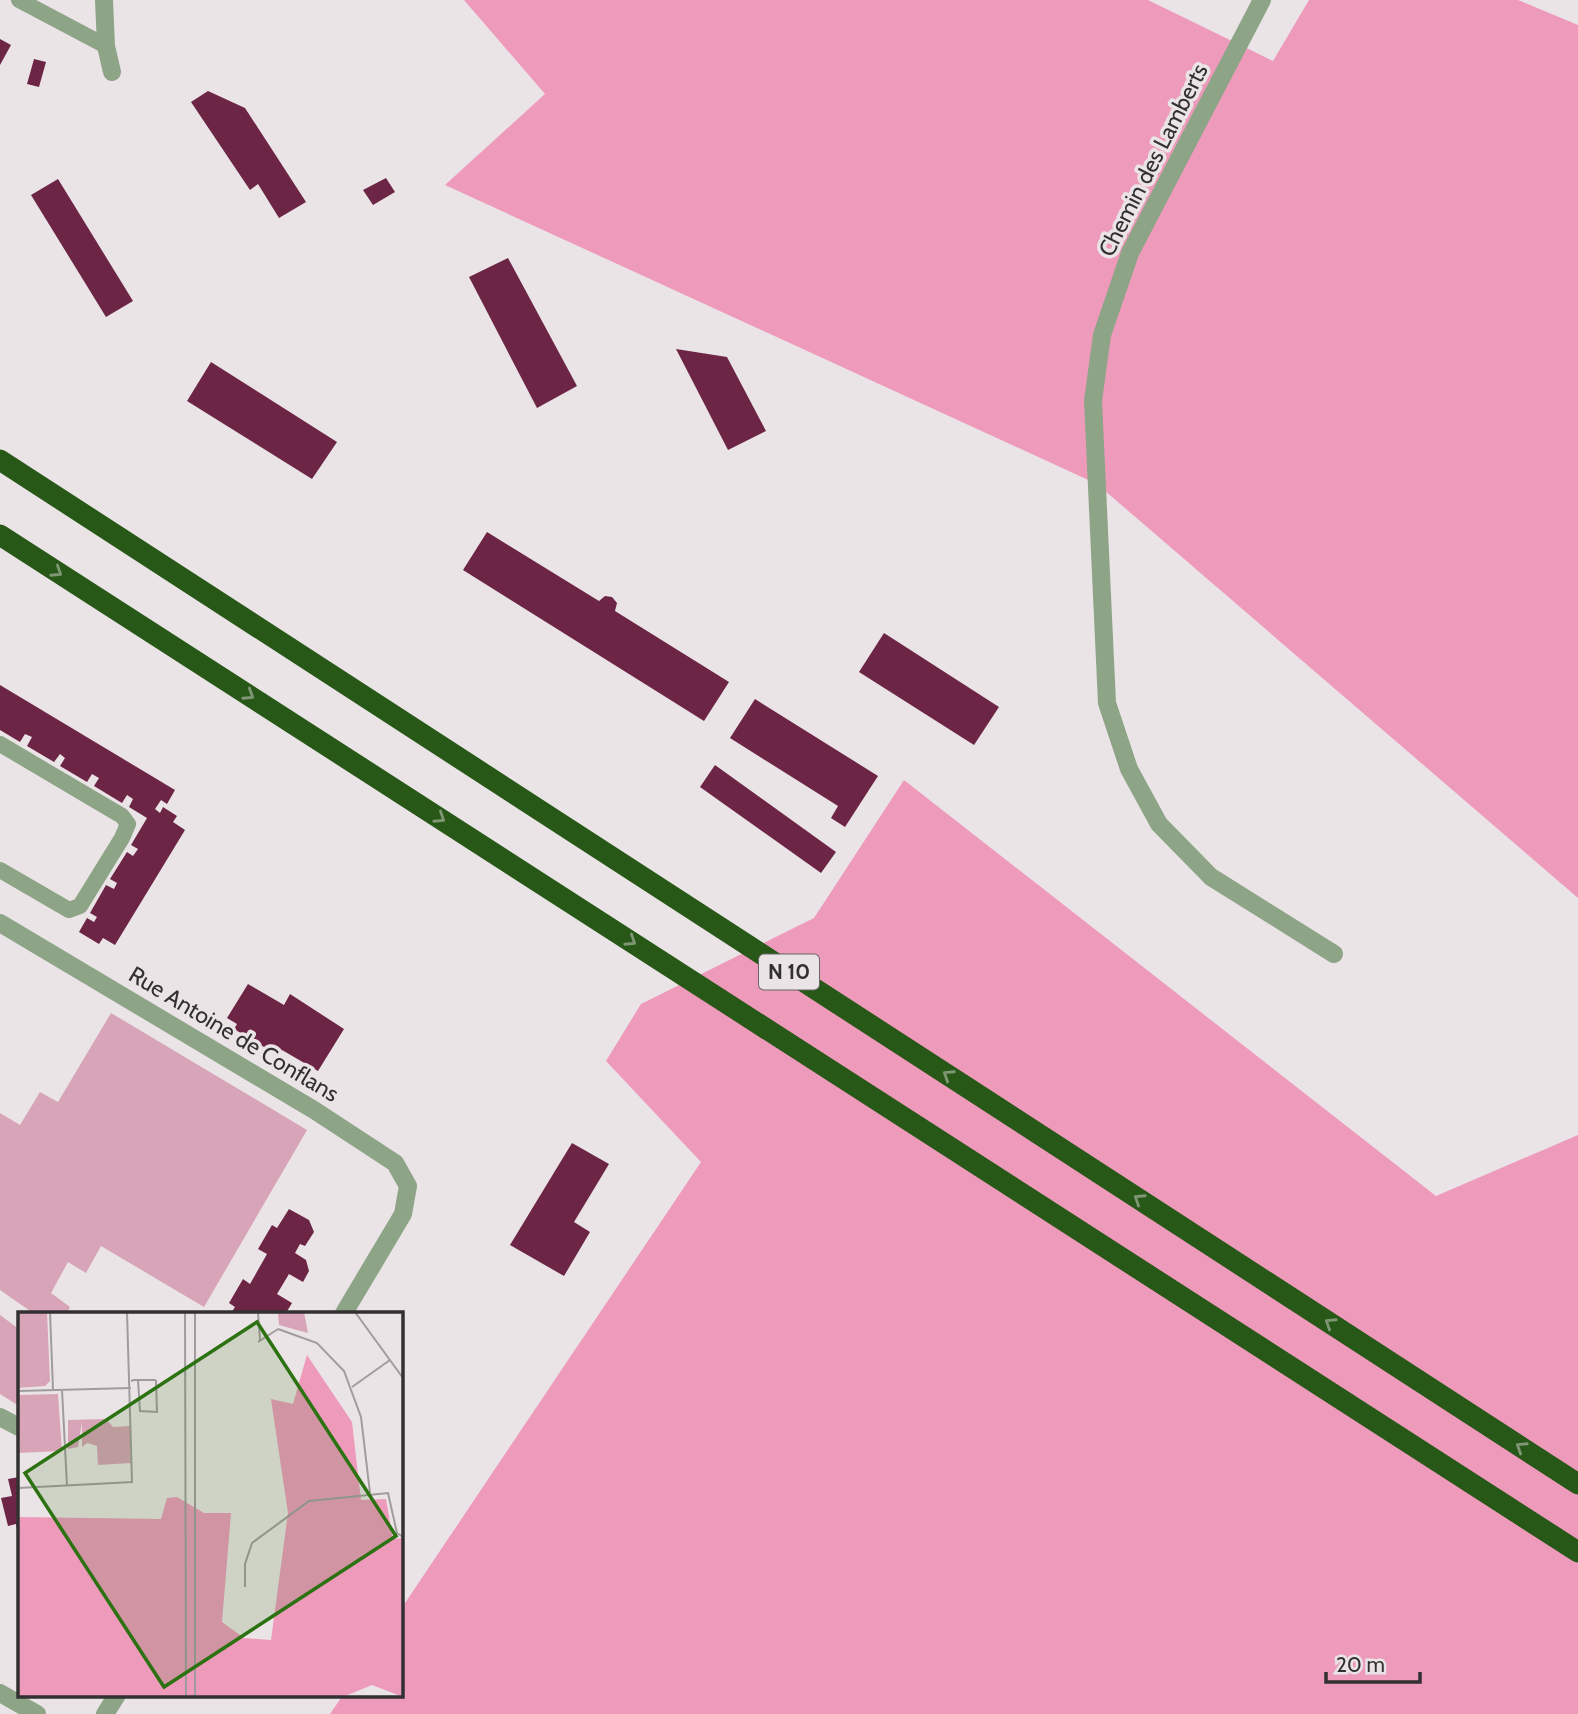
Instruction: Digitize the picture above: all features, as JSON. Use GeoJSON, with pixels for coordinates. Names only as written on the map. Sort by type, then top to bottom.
{"type":"FeatureCollection","features":[{"type":"Feature","properties":{"kind":"highway","name":"N 10"},"geometry":{"type":"LineString","coordinates":[[0,460],[1578,1484]]}},
{"type":"Feature","properties":{"kind":"highway","name":"N 10"},"geometry":{"type":"LineString","coordinates":[[0,535],[1578,1552]]}},
{"type":"Feature","properties":{"kind":"street"},"geometry":{"type":"LineString","coordinates":[[104,0],[106,46],[112,72]]}},
{"type":"Feature","properties":{"kind":"street","name":"Chemin des Lamberts"},"geometry":{"type":"LineString","coordinates":[[1262,0],[1130,253],[1102,335],[1093,401],[1107,703],[1129,769],[1159,824],[1211,877],[1334,954]]}},
{"type":"Feature","properties":{"kind":"street","name":"Rue Antoine de Conflans"},"geometry":{"type":"LineString","coordinates":[[0,922],[314,1110],[395,1163],[408,1186],[403,1214],[345,1312]]}},
{"type":"Feature","properties":{"kind":"street"},"geometry":{"type":"LineString","coordinates":[[0,1418],[18,1427]]}},
{"type":"Feature","properties":{"kind":"street"},"geometry":{"type":"LineString","coordinates":[[0,1693],[37,1714]]}},
{"type":"Feature","properties":{"kind":"street"},"geometry":{"type":"LineString","coordinates":[[105,1714],[116,1696]]}},
{"type":"Feature","properties":{"kind":"lane"},"geometry":{"type":"LineString","coordinates":[[19,0],[106,46]]}},
{"type":"Feature","properties":{"kind":"lane"},"geometry":{"type":"LineString","coordinates":[[0,744],[122,816],[128,824],[80,906],[69,910],[0,870]]}},
{"type":"Feature","properties":{"kind":"shaded area"},"geometry":{"type":"Polygon","coordinates":[[[464,0],[1148,0],[1273,61],[1309,0],[1518,0],[1578,25],[1578,898],[1097,484],[445,185],[545,94],[464,0]]]}},
{"type":"Feature","properties":{"kind":"shaded area"},"geometry":{"type":"Polygon","coordinates":[[[904,780],[1436,1196],[1578,1135],[1578,1714],[330,1714],[342,1696],[402,1696],[402,1608],[701,1162],[606,1061],[641,1004],[814,918],[904,780]]]}},
{"type":"Feature","properties":{"kind":"shaded area"},"geometry":{"type":"Polygon","coordinates":[[[111,1013],[307,1130],[204,1307],[101,1246],[86,1273],[68,1262],[51,1293],[70,1307],[68,1312],[32,1312],[0,1290],[0,1113],[20,1125],[40,1092],[58,1102],[111,1013]]]}},
{"type":"Feature","properties":{"kind":"shaded area"},"geometry":{"type":"Polygon","coordinates":[[[0,1315],[18,1328],[18,1405],[0,1394],[0,1315]]]}},
{"type":"Feature","properties":{"kind":"building"},"geometry":{"type":"Polygon","coordinates":[[[0,39],[11,45],[0,65],[0,39]]]}},
{"type":"Feature","properties":{"kind":"building"},"geometry":{"type":"Polygon","coordinates":[[[34,59],[46,62],[39,87],[27,84],[34,59]]]}},
{"type":"Feature","properties":{"kind":"building"},"geometry":{"type":"Polygon","coordinates":[[[208,91],[245,108],[306,202],[279,218],[258,184],[250,190],[191,102],[208,91]]]}},
{"type":"Feature","properties":{"kind":"building"},"geometry":{"type":"Polygon","coordinates":[[[386,178],[395,192],[373,205],[363,190],[386,178]]]}},
{"type":"Feature","properties":{"kind":"building"},"geometry":{"type":"Polygon","coordinates":[[[58,179],[133,301],[106,317],[31,195],[58,179]]]}},
{"type":"Feature","properties":{"kind":"building"},"geometry":{"type":"Polygon","coordinates":[[[508,258],[577,386],[537,408],[469,277],[508,258]]]}},
{"type":"Feature","properties":{"kind":"building"},"geometry":{"type":"Polygon","coordinates":[[[676,349],[727,357],[766,431],[728,450],[676,349]]]}},
{"type":"Feature","properties":{"kind":"building"},"geometry":{"type":"Polygon","coordinates":[[[211,362],[337,442],[312,479],[187,401],[211,362]]]}},
{"type":"Feature","properties":{"kind":"building"},"geometry":{"type":"Polygon","coordinates":[[[487,532],[599,601],[605,596],[612,597],[617,603],[615,611],[729,682],[704,721],[463,570],[487,532]]]}},
{"type":"Feature","properties":{"kind":"building"},"geometry":{"type":"Polygon","coordinates":[[[884,633],[999,707],[974,745],[859,672],[884,633]]]}},
{"type":"Feature","properties":{"kind":"building"},"geometry":{"type":"Polygon","coordinates":[[[0,685],[175,790],[167,804],[161,800],[155,809],[160,813],[163,807],[177,816],[173,822],[185,830],[115,945],[103,938],[99,944],[79,932],[87,918],[94,922],[97,917],[90,913],[106,885],[114,889],[117,883],[110,879],[127,852],[133,856],[138,849],[131,845],[147,818],[129,807],[133,799],[127,795],[122,803],[94,786],[99,778],[92,774],[87,782],[60,766],[65,758],[60,754],[54,762],[27,746],[32,737],[25,734],[20,742],[0,730],[0,685]]]}},
{"type":"Feature","properties":{"kind":"building"},"geometry":{"type":"Polygon","coordinates":[[[755,699],[878,776],[845,827],[831,818],[838,806],[730,738],[755,699]]]}},
{"type":"Feature","properties":{"kind":"building"},"geometry":{"type":"Polygon","coordinates":[[[715,765],[836,852],[821,873],[700,787],[715,765]]]}},
{"type":"Feature","properties":{"kind":"building"},"geometry":{"type":"Polygon","coordinates":[[[248,984],[284,1005],[290,994],[344,1029],[318,1071],[282,1050],[279,1056],[234,1029],[237,1024],[227,1018],[248,984]]]}},
{"type":"Feature","properties":{"kind":"building"},"geometry":{"type":"Polygon","coordinates":[[[572,1143],[609,1164],[574,1222],[590,1232],[564,1276],[510,1245],[572,1143]]]}},
{"type":"Feature","properties":{"kind":"building"},"geometry":{"type":"Polygon","coordinates":[[[289,1209],[309,1220],[314,1232],[305,1246],[300,1244],[295,1253],[306,1260],[309,1271],[303,1282],[289,1274],[277,1294],[292,1303],[287,1312],[232,1312],[235,1307],[229,1303],[243,1279],[250,1284],[267,1254],[258,1249],[272,1225],[277,1228],[289,1209]]]}},
{"type":"Feature","properties":{"kind":"building"},"geometry":{"type":"Polygon","coordinates":[[[18,1477],[18,1534],[16,1524],[8,1526],[1,1498],[12,1496],[8,1479],[18,1477]]]}}]}
